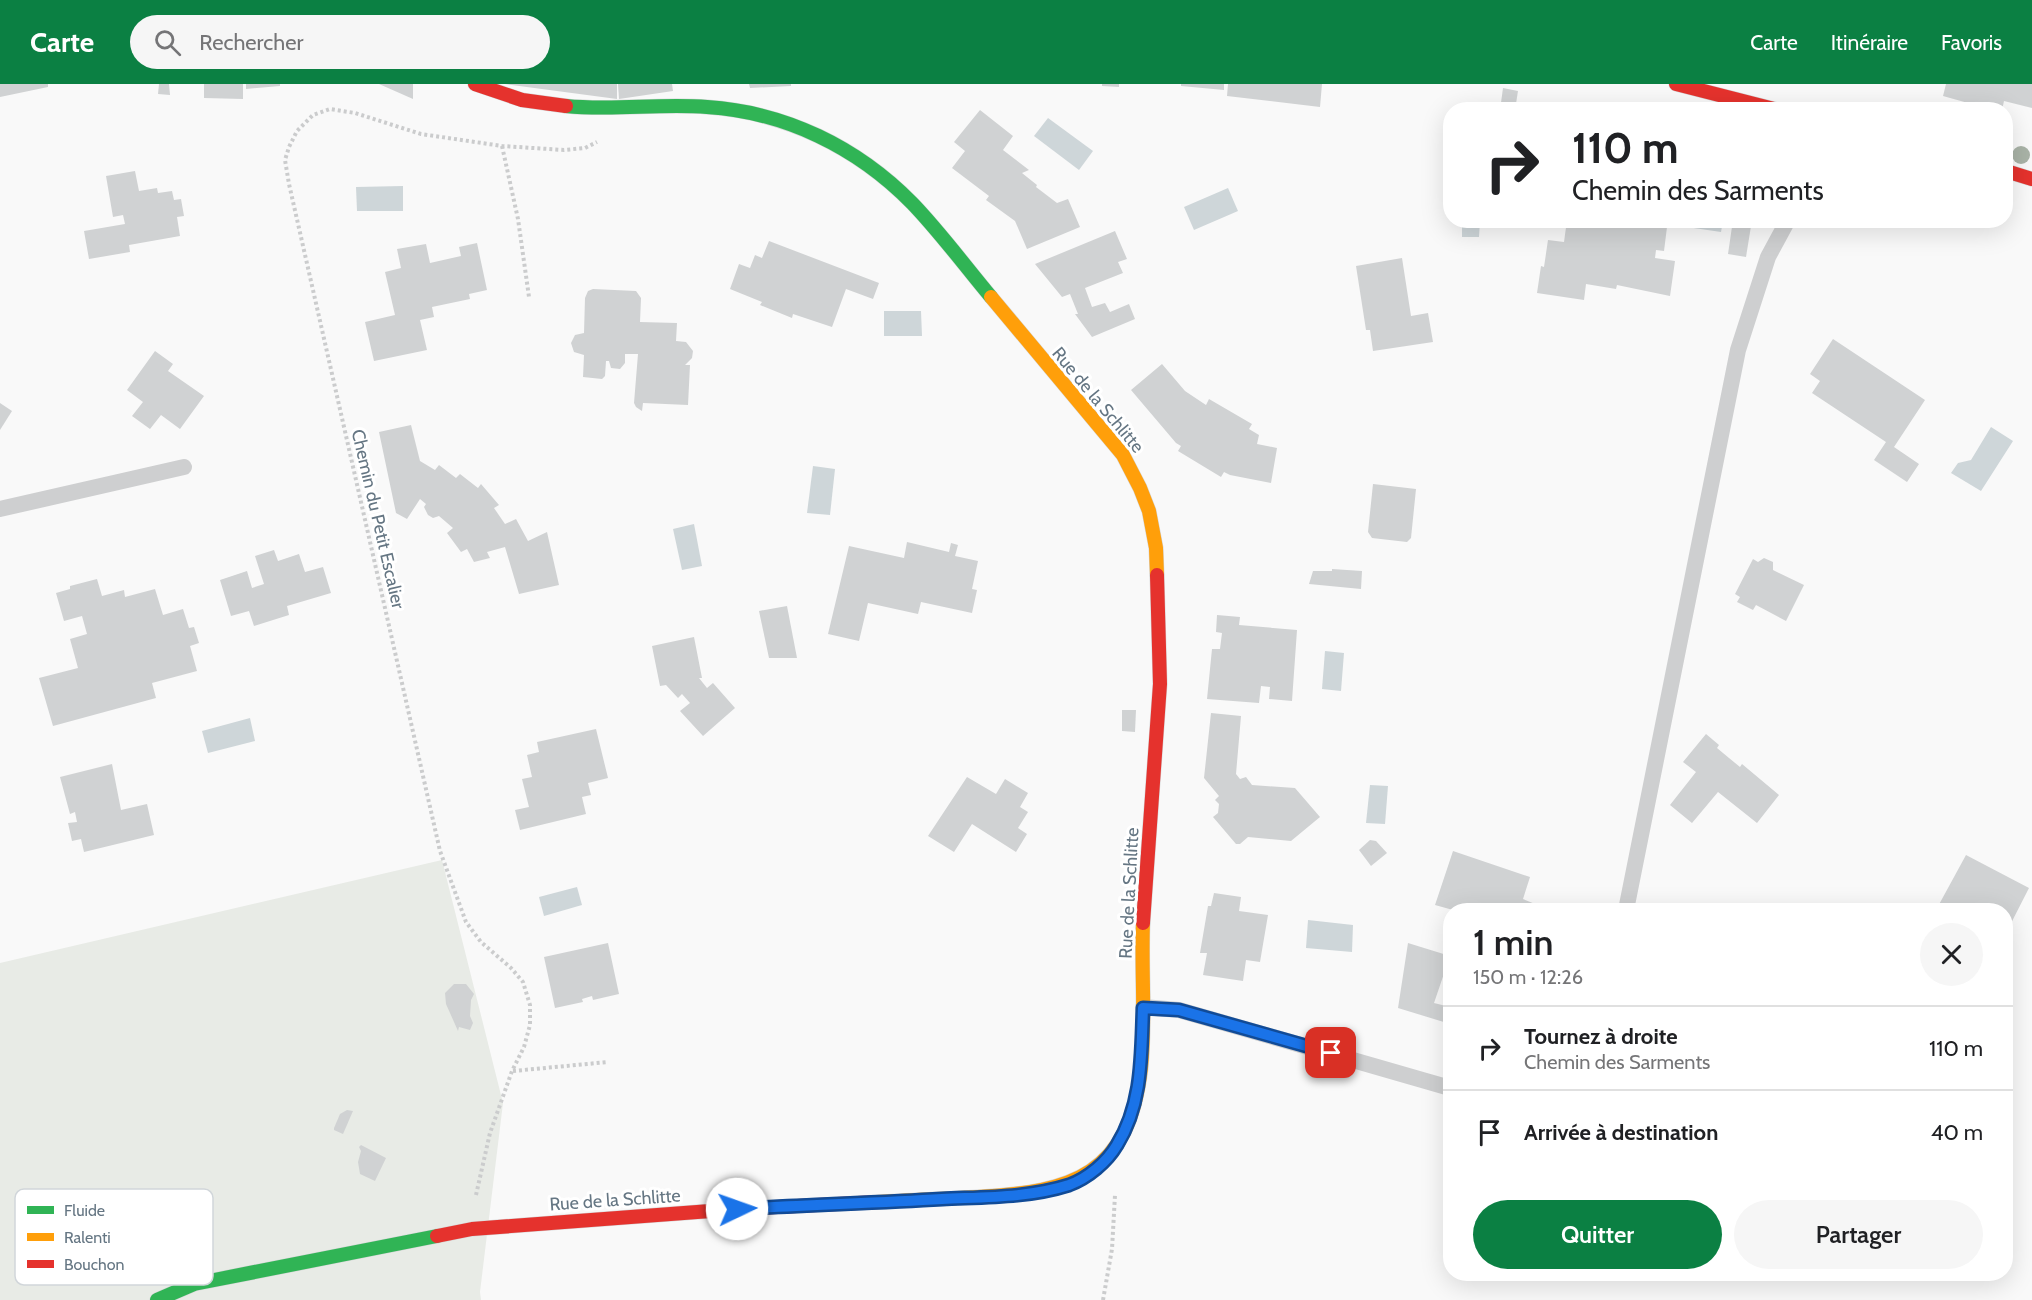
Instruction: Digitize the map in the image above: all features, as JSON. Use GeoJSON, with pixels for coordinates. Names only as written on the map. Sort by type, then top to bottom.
{"type":"FeatureCollection","features":[{"type":"Feature","properties":{"kind":"street","name":"Rue de la Schlitte"},"geometry":{"type":"LineString","coordinates":[[213,1280],[472,1228],[737,1209],[1016,1195],[1070,1184],[1087,1176],[1105,1160],[1117,1145],[1135,1103],[1141,1075],[1143,932],[1160,684],[1156,550],[1152,522],[1141,488],[1123,455],[912,203],[882,175],[834,142],[786,121],[741,110],[692,106],[603,108],[546,105],[510,97],[475,84]]}},
{"type":"Feature","properties":{"kind":"street"},"geometry":{"type":"LineString","coordinates":[[1676,84],[1747,102]]}},
{"type":"Feature","properties":{"kind":"street"},"geometry":{"type":"LineString","coordinates":[[2013,173],[2032,179]]}},
{"type":"Feature","properties":{"kind":"street","name":"Rue de la Schlitte"},"geometry":{"type":"LineString","coordinates":[[157,1300],[192,1285]]}},
{"type":"Feature","properties":{"kind":"lane"},"geometry":{"type":"LineString","coordinates":[[1627,903],[1738,350],[1768,257],[1784,228]]}},
{"type":"Feature","properties":{"kind":"lane"},"geometry":{"type":"LineString","coordinates":[[0,509],[184,466]]}},
{"type":"Feature","properties":{"kind":"lane"},"geometry":{"type":"LineString","coordinates":[[1143,1008],[1179,1010],[1443,1086]]}},
{"type":"Feature","properties":{"kind":"path","name":"Chemin du Petit Escalier"},"geometry":{"type":"LineString","coordinates":[[472,1228],[475,1197],[490,1133],[512,1071],[524,1047],[530,1025],[530,1005],[523,982],[512,968],[481,942],[466,922],[440,851],[343,428],[285,160],[297,131],[313,115],[330,109],[355,113],[421,134],[502,146],[564,150],[585,148],[605,137]]}},
{"type":"Feature","properties":{"kind":"path"},"geometry":{"type":"LineString","coordinates":[[502,146],[518,219],[529,297]]}},
{"type":"Feature","properties":{"kind":"path"},"geometry":{"type":"LineString","coordinates":[[512,1071],[608,1062]]}},
{"type":"Feature","properties":{"kind":"path"},"geometry":{"type":"LineString","coordinates":[[1103,1300],[1112,1250],[1115,1193],[1112,1175],[1105,1160]]}},
{"type":"Feature","properties":{"kind":"shaded area"},"geometry":{"type":"Polygon","coordinates":[[[1048,118],[1093,151],[1079,170],[1034,136],[1048,118]]]}},
{"type":"Feature","properties":{"kind":"shaded area"},"geometry":{"type":"Polygon","coordinates":[[[403,186],[403,211],[357,211],[356,187],[403,186]]]}},
{"type":"Feature","properties":{"kind":"shaded area"},"geometry":{"type":"Polygon","coordinates":[[[1228,188],[1238,211],[1194,230],[1184,207],[1228,188]]]}},
{"type":"Feature","properties":{"kind":"shaded area"},"geometry":{"type":"Polygon","coordinates":[[[1462,228],[1480,228],[1479,237],[1462,237],[1462,228]]]}},
{"type":"Feature","properties":{"kind":"shaded area"},"geometry":{"type":"Polygon","coordinates":[[[1694,228],[1722,228],[1721,232],[1694,228]]]}},
{"type":"Feature","properties":{"kind":"shaded area"},"geometry":{"type":"Polygon","coordinates":[[[884,311],[921,311],[922,336],[884,336],[884,311]]]}},
{"type":"Feature","properties":{"kind":"shaded area"},"geometry":{"type":"Polygon","coordinates":[[[1991,427],[2013,441],[1981,491],[1951,473],[1958,463],[1971,460],[1991,427]]]}},
{"type":"Feature","properties":{"kind":"shaded area"},"geometry":{"type":"Polygon","coordinates":[[[813,466],[835,469],[830,515],[807,513],[813,466]]]}},
{"type":"Feature","properties":{"kind":"shaded area"},"geometry":{"type":"Polygon","coordinates":[[[694,524],[702,566],[682,570],[673,529],[694,524]]]}},
{"type":"Feature","properties":{"kind":"shaded area"},"geometry":{"type":"Polygon","coordinates":[[[1325,651],[1344,653],[1341,691],[1322,689],[1325,651]]]}},
{"type":"Feature","properties":{"kind":"shaded area"},"geometry":{"type":"Polygon","coordinates":[[[250,718],[255,741],[208,753],[202,731],[250,718]]]}},
{"type":"Feature","properties":{"kind":"shaded area"},"geometry":{"type":"Polygon","coordinates":[[[1370,785],[1388,786],[1385,824],[1366,823],[1370,785]]]}},
{"type":"Feature","properties":{"kind":"shaded area"},"geometry":{"type":"Polygon","coordinates":[[[442,860],[503,1103],[480,1292],[481,1300],[0,1300],[0,963],[442,860]]]}},
{"type":"Feature","properties":{"kind":"shaded area"},"geometry":{"type":"Polygon","coordinates":[[[577,887],[582,905],[544,916],[539,897],[577,887]]]}},
{"type":"Feature","properties":{"kind":"shaded area"},"geometry":{"type":"Polygon","coordinates":[[[1308,920],[1353,925],[1352,952],[1306,948],[1308,920]]]}},
{"type":"Feature","properties":{"kind":"building"},"geometry":{"type":"Polygon","coordinates":[[[0,84],[48,84],[48,87],[0,97],[0,84]]]}},
{"type":"Feature","properties":{"kind":"building"},"geometry":{"type":"Polygon","coordinates":[[[159,84],[169,84],[170,95],[158,94],[159,84]]]}},
{"type":"Feature","properties":{"kind":"building"},"geometry":{"type":"Polygon","coordinates":[[[204,84],[243,84],[243,99],[204,98],[204,84]]]}},
{"type":"Feature","properties":{"kind":"building"},"geometry":{"type":"Polygon","coordinates":[[[246,84],[280,84],[280,86],[246,89],[246,84]]]}},
{"type":"Feature","properties":{"kind":"building"},"geometry":{"type":"Polygon","coordinates":[[[379,84],[413,84],[413,99],[379,84]]]}},
{"type":"Feature","properties":{"kind":"building"},"geometry":{"type":"Polygon","coordinates":[[[505,84],[617,84],[617,99],[505,84]]]}},
{"type":"Feature","properties":{"kind":"building"},"geometry":{"type":"Polygon","coordinates":[[[618,84],[672,84],[673,91],[619,99],[618,84]]]}},
{"type":"Feature","properties":{"kind":"building"},"geometry":{"type":"Polygon","coordinates":[[[749,84],[791,84],[791,86],[750,88],[749,84]]]}},
{"type":"Feature","properties":{"kind":"building"},"geometry":{"type":"Polygon","coordinates":[[[1102,84],[1119,84],[1119,87],[1102,86],[1102,84]]]}},
{"type":"Feature","properties":{"kind":"building"},"geometry":{"type":"Polygon","coordinates":[[[1181,84],[1224,84],[1224,90],[1181,86],[1181,84]]]}},
{"type":"Feature","properties":{"kind":"building"},"geometry":{"type":"Polygon","coordinates":[[[1228,84],[1322,84],[1320,107],[1227,96],[1228,84]]]}},
{"type":"Feature","properties":{"kind":"building"},"geometry":{"type":"Polygon","coordinates":[[[1946,84],[2032,84],[2032,108],[2013,102],[1964,102],[1943,96],[1946,84]]]}},
{"type":"Feature","properties":{"kind":"building"},"geometry":{"type":"Polygon","coordinates":[[[1503,88],[1518,91],[1516,102],[1501,102],[1503,88]]]}},
{"type":"Feature","properties":{"kind":"building"},"geometry":{"type":"Polygon","coordinates":[[[980,110],[1013,136],[1003,150],[1029,170],[1022,173],[1057,203],[1068,199],[1080,227],[1027,249],[1015,221],[986,200],[989,196],[952,168],[965,151],[954,142],[980,110]]]}},
{"type":"Feature","properties":{"kind":"building"},"geometry":{"type":"Polygon","coordinates":[[[135,171],[139,191],[157,188],[158,193],[172,191],[174,200],[181,199],[184,216],[177,217],[180,236],[129,245],[130,252],[89,259],[84,231],[125,224],[123,215],[113,217],[106,176],[135,171]]]}},
{"type":"Feature","properties":{"kind":"building"},"geometry":{"type":"Polygon","coordinates":[[[1566,228],[1667,228],[1664,251],[1656,250],[1655,258],[1675,261],[1670,296],[1617,285],[1616,289],[1586,284],[1584,300],[1537,293],[1548,240],[1564,242],[1566,228]]]}},
{"type":"Feature","properties":{"kind":"building"},"geometry":{"type":"Polygon","coordinates":[[[1732,228],[1751,228],[1746,257],[1728,254],[1732,228]]]}},
{"type":"Feature","properties":{"kind":"building"},"geometry":{"type":"Polygon","coordinates":[[[1115,231],[1127,259],[1118,262],[1123,273],[1085,288],[1092,307],[1105,303],[1110,312],[1129,304],[1135,319],[1092,337],[1075,314],[1078,314],[1070,294],[1062,297],[1035,264],[1115,231]]]}},
{"type":"Feature","properties":{"kind":"building"},"geometry":{"type":"Polygon","coordinates":[[[769,241],[879,283],[873,299],[846,289],[832,327],[793,314],[792,318],[730,289],[739,264],[750,268],[755,255],[762,258],[769,241]]]}},
{"type":"Feature","properties":{"kind":"building"},"geometry":{"type":"Polygon","coordinates":[[[477,243],[487,290],[469,294],[470,299],[432,307],[434,317],[420,320],[427,350],[374,361],[365,322],[395,315],[385,272],[401,268],[397,249],[426,244],[430,263],[461,256],[459,247],[477,243]]]}},
{"type":"Feature","properties":{"kind":"building"},"geometry":{"type":"Polygon","coordinates":[[[1402,258],[1411,316],[1428,313],[1433,342],[1373,351],[1370,330],[1366,330],[1356,266],[1402,258]]]}},
{"type":"Feature","properties":{"kind":"building"},"geometry":{"type":"Polygon","coordinates":[[[593,289],[636,291],[641,298],[640,322],[677,323],[676,341],[686,342],[693,351],[692,358],[685,365],[690,365],[688,405],[643,403],[642,411],[636,407],[634,403],[638,354],[625,354],[625,363],[620,369],[611,368],[609,361],[606,361],[605,376],[602,379],[583,377],[584,355],[574,352],[571,343],[575,335],[584,333],[585,298],[588,291],[593,289]]]}},
{"type":"Feature","properties":{"kind":"building"},"geometry":{"type":"Polygon","coordinates":[[[1833,339],[1925,400],[1894,447],[1919,464],[1907,482],[1874,460],[1886,442],[1812,393],[1820,381],[1810,374],[1833,339]]]}},
{"type":"Feature","properties":{"kind":"building"},"geometry":{"type":"Polygon","coordinates":[[[155,351],[173,364],[168,371],[204,396],[180,429],[161,415],[150,429],[132,416],[143,402],[127,390],[155,351]]]}},
{"type":"Feature","properties":{"kind":"building"},"geometry":{"type":"Polygon","coordinates":[[[1162,364],[1185,391],[1206,405],[1209,399],[1252,424],[1249,429],[1259,435],[1257,444],[1277,448],[1271,483],[1224,472],[1221,477],[1178,451],[1181,446],[1131,390],[1162,364]]]}},
{"type":"Feature","properties":{"kind":"building"},"geometry":{"type":"Polygon","coordinates":[[[0,403],[12,411],[0,430],[0,403]]]}},
{"type":"Feature","properties":{"kind":"building"},"geometry":{"type":"Polygon","coordinates":[[[411,425],[420,461],[435,470],[439,465],[456,478],[460,474],[478,488],[481,484],[499,505],[494,508],[505,524],[516,519],[528,541],[547,532],[559,585],[519,594],[505,547],[487,552],[490,558],[474,562],[467,549],[461,552],[447,533],[453,528],[439,516],[433,518],[428,515],[424,507],[426,504],[420,499],[407,519],[396,513],[379,432],[411,425]]]}},
{"type":"Feature","properties":{"kind":"building"},"geometry":{"type":"Polygon","coordinates":[[[1373,484],[1416,489],[1411,538],[1407,542],[1372,538],[1368,532],[1373,484]]]}},
{"type":"Feature","properties":{"kind":"building"},"geometry":{"type":"Polygon","coordinates":[[[907,542],[949,552],[951,543],[958,545],[955,556],[978,561],[972,589],[977,590],[972,613],[921,602],[918,614],[868,603],[859,641],[828,634],[849,546],[904,558],[907,542]]]}},
{"type":"Feature","properties":{"kind":"building"},"geometry":{"type":"Polygon","coordinates":[[[274,550],[278,561],[299,554],[305,572],[323,567],[331,593],[287,606],[289,615],[254,626],[249,611],[231,616],[220,580],[247,571],[252,588],[264,584],[255,556],[274,550]]]}},
{"type":"Feature","properties":{"kind":"building"},"geometry":{"type":"Polygon","coordinates":[[[1764,558],[1773,562],[1773,570],[1804,585],[1786,621],[1756,605],[1753,610],[1737,602],[1740,597],[1735,594],[1753,559],[1758,562],[1764,558]]]}},
{"type":"Feature","properties":{"kind":"building"},"geometry":{"type":"Polygon","coordinates":[[[1332,569],[1362,571],[1361,589],[1309,584],[1313,571],[1332,571],[1332,569]]]}},
{"type":"Feature","properties":{"kind":"building"},"geometry":{"type":"Polygon","coordinates":[[[97,579],[102,596],[124,590],[125,597],[155,589],[163,615],[183,609],[189,628],[194,627],[199,643],[190,646],[197,671],[152,683],[156,698],[53,726],[39,678],[78,668],[70,639],[87,634],[82,616],[64,621],[56,593],[70,589],[70,586],[97,579]]]}},
{"type":"Feature","properties":{"kind":"building"},"geometry":{"type":"Polygon","coordinates":[[[787,606],[797,658],[769,658],[759,611],[787,606]]]}},
{"type":"Feature","properties":{"kind":"building"},"geometry":{"type":"Polygon","coordinates":[[[1217,615],[1240,617],[1239,625],[1297,630],[1292,701],[1269,699],[1270,687],[1261,686],[1259,703],[1207,699],[1212,649],[1220,649],[1222,633],[1216,632],[1217,615]]]}},
{"type":"Feature","properties":{"kind":"building"},"geometry":{"type":"Polygon","coordinates":[[[694,637],[702,678],[699,678],[707,688],[713,683],[735,708],[703,736],[680,711],[690,703],[682,694],[678,698],[666,685],[660,686],[652,646],[694,637]]]}},
{"type":"Feature","properties":{"kind":"building"},"geometry":{"type":"Polygon","coordinates":[[[1122,710],[1136,710],[1135,732],[1122,731],[1122,710]]]}},
{"type":"Feature","properties":{"kind":"building"},"geometry":{"type":"Polygon","coordinates":[[[1211,713],[1241,716],[1236,774],[1240,779],[1246,777],[1252,785],[1295,788],[1320,817],[1291,841],[1248,837],[1240,844],[1236,844],[1213,817],[1218,813],[1219,804],[1215,800],[1219,796],[1204,778],[1211,713]]]}},
{"type":"Feature","properties":{"kind":"building"},"geometry":{"type":"Polygon","coordinates":[[[596,729],[608,778],[588,783],[591,795],[582,797],[586,814],[520,830],[515,810],[529,807],[522,779],[532,777],[527,755],[539,752],[537,742],[596,729]]]}},
{"type":"Feature","properties":{"kind":"building"},"geometry":{"type":"Polygon","coordinates":[[[1706,734],[1719,745],[1717,748],[1740,767],[1742,764],[1779,795],[1757,823],[1718,792],[1692,823],[1670,805],[1696,772],[1683,762],[1706,734]]]}},
{"type":"Feature","properties":{"kind":"building"},"geometry":{"type":"Polygon","coordinates":[[[112,764],[121,810],[147,804],[154,835],[84,852],[81,839],[72,841],[68,823],[77,822],[75,812],[70,814],[60,777],[112,764]]]}},
{"type":"Feature","properties":{"kind":"building"},"geometry":{"type":"Polygon","coordinates":[[[967,777],[996,794],[1005,779],[1028,793],[1020,807],[1028,812],[1018,828],[1027,834],[1016,852],[972,824],[954,852],[928,836],[967,777]]]}},
{"type":"Feature","properties":{"kind":"building"},"geometry":{"type":"Polygon","coordinates":[[[1370,840],[1376,841],[1387,853],[1371,866],[1359,850],[1370,840]]]}},
{"type":"Feature","properties":{"kind":"building"},"geometry":{"type":"Polygon","coordinates":[[[1453,851],[1530,877],[1523,899],[1533,903],[1443,903],[1443,907],[1435,905],[1453,851]]]}},
{"type":"Feature","properties":{"kind":"building"},"geometry":{"type":"Polygon","coordinates":[[[1966,855],[2029,888],[2013,919],[2013,903],[1940,903],[1966,855]]]}},
{"type":"Feature","properties":{"kind":"building"},"geometry":{"type":"Polygon","coordinates":[[[1214,893],[1241,897],[1239,911],[1268,915],[1260,962],[1246,960],[1243,981],[1203,975],[1207,953],[1200,953],[1208,906],[1211,906],[1214,893]]]}},
{"type":"Feature","properties":{"kind":"building"},"geometry":{"type":"Polygon","coordinates":[[[608,943],[619,994],[593,1000],[592,996],[582,999],[583,1002],[555,1008],[544,957],[608,943]]]}},
{"type":"Feature","properties":{"kind":"building"},"geometry":{"type":"Polygon","coordinates":[[[1408,943],[1443,954],[1443,977],[1434,1003],[1443,1005],[1443,1022],[1398,1008],[1408,943]]]}},
{"type":"Feature","properties":{"kind":"building"},"geometry":{"type":"Polygon","coordinates":[[[454,984],[466,984],[474,994],[471,1000],[470,1016],[473,1023],[470,1030],[459,1027],[458,1031],[446,1004],[445,993],[454,984]]]}},
{"type":"Feature","properties":{"kind":"building"},"geometry":{"type":"Polygon","coordinates":[[[347,1110],[353,1111],[343,1134],[334,1128],[340,1114],[347,1110]]]}},
{"type":"Feature","properties":{"kind":"building"},"geometry":{"type":"Polygon","coordinates":[[[361,1145],[386,1158],[375,1181],[360,1174],[358,1162],[361,1145]]]}},
{"type":"Feature","properties":{"kind":"traffic: fast"},"geometry":{"type":"LineString","coordinates":[[566,106],[601,108],[689,106],[736,110],[764,116],[818,136],[844,149],[891,183],[912,203],[991,297]]}},
{"type":"Feature","properties":{"kind":"traffic: fast"},"geometry":{"type":"LineString","coordinates":[[213,1280],[437,1236]]}},
{"type":"Feature","properties":{"kind":"traffic: fast"},"geometry":{"type":"LineString","coordinates":[[157,1300],[192,1285]]}},
{"type":"Feature","properties":{"kind":"traffic: slow"},"geometry":{"type":"LineString","coordinates":[[991,297],[1123,455],[1149,511],[1156,548],[1157,575]]}},
{"type":"Feature","properties":{"kind":"traffic: slow"},"geometry":{"type":"LineString","coordinates":[[878,1202],[978,1197],[1042,1190],[1068,1182],[1091,1171],[1109,1155],[1124,1133],[1134,1104],[1141,1068],[1143,923]]}},
{"type":"Feature","properties":{"kind":"traffic: jam"},"geometry":{"type":"LineString","coordinates":[[475,84],[522,100],[566,106]]}},
{"type":"Feature","properties":{"kind":"traffic: jam"},"geometry":{"type":"LineString","coordinates":[[1676,84],[1747,102]]}},
{"type":"Feature","properties":{"kind":"traffic: jam"},"geometry":{"type":"LineString","coordinates":[[2013,173],[2032,179]]}},
{"type":"Feature","properties":{"kind":"traffic: jam"},"geometry":{"type":"LineString","coordinates":[[1143,923],[1160,684],[1157,575]]}},
{"type":"Feature","properties":{"kind":"traffic: jam"},"geometry":{"type":"LineString","coordinates":[[437,1236],[472,1229],[737,1209],[878,1202]]}},
{"type":"Feature","properties":{"kind":"route"},"geometry":{"type":"LineString","coordinates":[[737,1209],[1016,1195],[1070,1184],[1087,1176],[1105,1160],[1117,1145],[1135,1103],[1141,1075],[1143,1008],[1179,1010],[1331,1053]]}}]}
